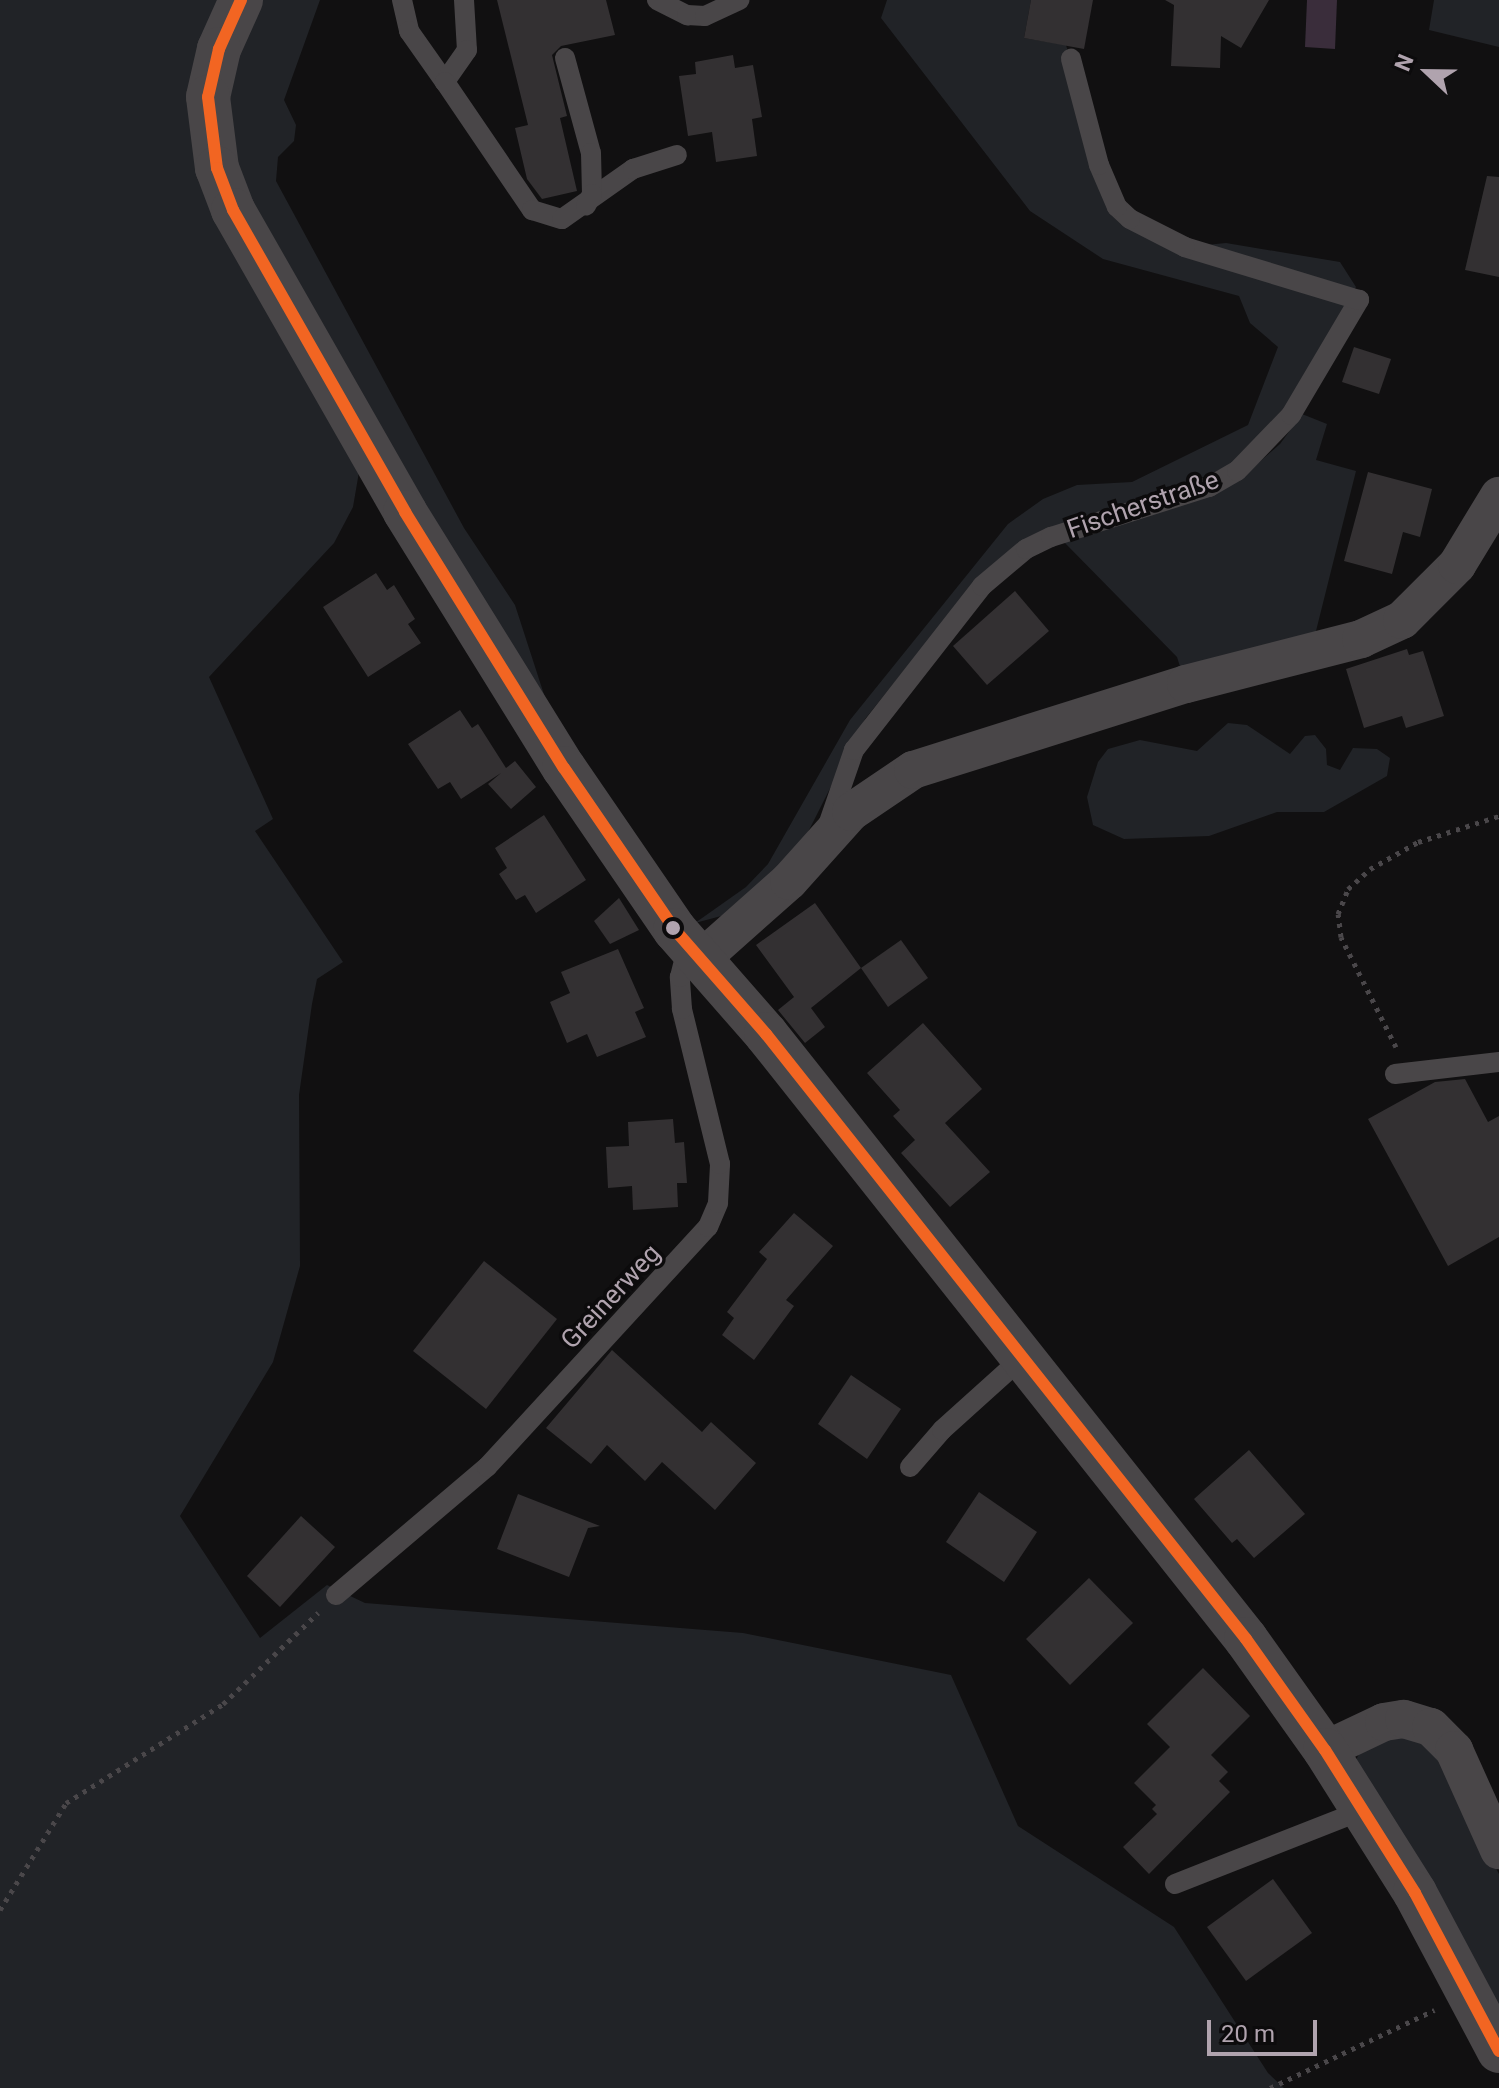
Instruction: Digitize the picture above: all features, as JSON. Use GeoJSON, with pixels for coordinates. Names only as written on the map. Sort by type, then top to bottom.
{"type":"FeatureCollection","features":[{"type":"Feature","properties":{"kind":"street"},"geometry":{"type":"LineString","coordinates":[[241,0],[219,49],[208,97],[211,143],[233,210],[414,526],[630,869],[694,952],[766,1034],[1246,1639],[1325,1750],[1471,1992],[1499,2051]]}},
{"type":"Feature","properties":{"kind":"street","name":"Fischerstraße"},"geometry":{"type":"LineString","coordinates":[[694,952],[765,904],[868,797],[913,770],[1186,684],[1382,631],[1439,587],[1499,496]]}},
{"type":"Feature","properties":{"kind":"street"},"geometry":{"type":"LineString","coordinates":[[1325,1750],[1384,1722],[1404,1719],[1431,1727],[1454,1750],[1499,1850]]}},
{"type":"Feature","properties":{"kind":"lane"},"geometry":{"type":"LineString","coordinates":[[402,0],[409,31],[532,210],[552,220],[586,206],[633,169],[677,155]]}},
{"type":"Feature","properties":{"kind":"lane"},"geometry":{"type":"LineString","coordinates":[[445,82],[467,50],[464,0]]}},
{"type":"Feature","properties":{"kind":"lane"},"geometry":{"type":"LineString","coordinates":[[657,0],[687,15],[705,16],[739,0]]}},
{"type":"Feature","properties":{"kind":"lane"},"geometry":{"type":"LineString","coordinates":[[565,58],[591,153],[592,194],[586,206]]}},
{"type":"Feature","properties":{"kind":"lane","name":"Fischerstraße"},"geometry":{"type":"LineString","coordinates":[[823,843],[854,750],[982,586],[1026,549],[1051,537],[1209,487],[1237,471],[1291,415],[1359,300],[1185,247],[1130,219],[1117,207],[1099,165],[1071,59]]}},
{"type":"Feature","properties":{"kind":"lane","name":"Greinerweg"},"geometry":{"type":"LineString","coordinates":[[336,1595],[487,1467],[708,1227],[718,1203],[720,1164],[682,1009],[680,977],[694,952]]}},
{"type":"Feature","properties":{"kind":"lane"},"geometry":{"type":"LineString","coordinates":[[1402,1072],[1499,1062]]}},
{"type":"Feature","properties":{"kind":"lane"},"geometry":{"type":"LineString","coordinates":[[910,1467],[942,1430],[1022,1358]]}},
{"type":"Feature","properties":{"kind":"lane"},"geometry":{"type":"LineString","coordinates":[[1175,1884],[1363,1810]]}},
{"type":"Feature","properties":{"kind":"path"},"geometry":{"type":"LineString","coordinates":[[1402,1072],[1357,975],[1338,914],[1348,889],[1370,869],[1418,842],[1499,816]]}},
{"type":"Feature","properties":{"kind":"path"},"geometry":{"type":"LineString","coordinates":[[0,1910],[66,1803],[223,1704],[336,1595]]}},
{"type":"Feature","properties":{"kind":"path"},"geometry":{"type":"LineString","coordinates":[[1270,2088],[1471,1992]]}},
{"type":"Feature","properties":{"kind":"shaded area"},"geometry":{"type":"Polygon","coordinates":[[[0,0],[222,0],[196,71],[360,466],[353,507],[334,543],[209,677],[273,819],[255,831],[343,962],[317,979],[312,1004],[299,1095],[300,1266],[273,1362],[180,1516],[260,1638],[327,1585],[365,1603],[743,1633],[951,1675],[1018,1826],[1174,1927],[1268,2073],[1284,2088],[0,2088],[0,0]]]}},
{"type":"Feature","properties":{"kind":"shaded area"},"geometry":{"type":"Polygon","coordinates":[[[259,0],[320,0],[284,100],[296,125],[294,141],[278,157],[276,181],[464,528],[515,605],[551,716],[247,203],[224,98],[259,0]]]}},
{"type":"Feature","properties":{"kind":"shaded area"},"geometry":{"type":"Polygon","coordinates":[[[887,0],[1031,0],[1024,38],[1066,45],[1110,195],[1185,247],[1226,243],[1340,262],[1356,287],[1284,410],[1232,464],[1171,492],[1048,529],[1022,542],[976,581],[865,719],[801,846],[740,911],[695,923],[746,887],[768,864],[850,720],[1008,524],[1043,499],[1077,485],[1132,482],[1248,425],[1278,347],[1250,323],[1239,296],[1103,259],[1030,211],[881,18],[887,0]]]}},
{"type":"Feature","properties":{"kind":"shaded area"},"geometry":{"type":"Polygon","coordinates":[[[1307,0],[1337,0],[1335,49],[1305,47],[1307,0]]]}},
{"type":"Feature","properties":{"kind":"shaded area"},"geometry":{"type":"Polygon","coordinates":[[[1434,0],[1499,0],[1499,47],[1429,30],[1434,0]]]}},
{"type":"Feature","properties":{"kind":"shaded area"},"geometry":{"type":"Polygon","coordinates":[[[1302,414],[1327,424],[1316,460],[1356,471],[1313,643],[1183,676],[1177,657],[1063,541],[1241,478],[1280,444],[1302,414]]]}},
{"type":"Feature","properties":{"kind":"shaded area"},"geometry":{"type":"Polygon","coordinates":[[[1228,723],[1247,725],[1290,754],[1305,736],[1315,735],[1326,749],[1327,765],[1340,770],[1353,748],[1377,749],[1390,758],[1387,776],[1324,812],[1277,812],[1209,836],[1124,839],[1093,825],[1087,797],[1098,762],[1108,749],[1140,740],[1197,751],[1228,723]]]}},
{"type":"Feature","properties":{"kind":"shaded area"},"geometry":{"type":"Polygon","coordinates":[[[1427,1736],[1499,1874],[1499,2013],[1356,1760],[1365,1741],[1427,1736]]]}},
{"type":"Feature","properties":{"kind":"building"},"geometry":{"type":"Polygon","coordinates":[[[497,0],[606,0],[615,35],[561,46],[552,55],[567,116],[560,118],[577,191],[542,199],[527,179],[515,128],[528,125],[497,0]]]}},
{"type":"Feature","properties":{"kind":"building"},"geometry":{"type":"Polygon","coordinates":[[[1031,0],[1093,0],[1084,49],[1024,38],[1031,0]]]}},
{"type":"Feature","properties":{"kind":"building"},"geometry":{"type":"Polygon","coordinates":[[[1165,0],[1269,0],[1241,48],[1221,36],[1220,68],[1171,66],[1174,5],[1165,0]]]}},
{"type":"Feature","properties":{"kind":"building"},"geometry":{"type":"Polygon","coordinates":[[[733,55],[735,68],[753,65],[762,117],[752,119],[757,156],[716,162],[712,132],[688,136],[679,76],[696,74],[695,62],[733,55]]]}},
{"type":"Feature","properties":{"kind":"building"},"geometry":{"type":"Polygon","coordinates":[[[1487,176],[1499,177],[1499,277],[1465,270],[1487,176]]]}},
{"type":"Feature","properties":{"kind":"building"},"geometry":{"type":"Polygon","coordinates":[[[1354,347],[1391,359],[1379,394],[1342,382],[1354,347]]]}},
{"type":"Feature","properties":{"kind":"building"},"geometry":{"type":"Polygon","coordinates":[[[1368,472],[1432,489],[1420,537],[1403,532],[1392,574],[1344,561],[1368,472]]]}},
{"type":"Feature","properties":{"kind":"building"},"geometry":{"type":"Polygon","coordinates":[[[376,573],[387,590],[394,585],[415,619],[408,624],[421,643],[368,677],[323,607],[376,573]]]}},
{"type":"Feature","properties":{"kind":"building"},"geometry":{"type":"Polygon","coordinates":[[[1015,591],[1049,631],[987,685],[953,646],[1015,591]]]}},
{"type":"Feature","properties":{"kind":"building"},"geometry":{"type":"Polygon","coordinates":[[[1407,649],[1409,655],[1423,651],[1444,716],[1406,728],[1402,716],[1364,728],[1346,669],[1407,649]]]}},
{"type":"Feature","properties":{"kind":"building"},"geometry":{"type":"Polygon","coordinates":[[[460,710],[472,728],[478,724],[506,768],[515,761],[536,787],[511,809],[488,784],[501,773],[461,799],[450,782],[438,789],[408,744],[460,710]]]}},
{"type":"Feature","properties":{"kind":"building"},"geometry":{"type":"Polygon","coordinates":[[[544,815],[586,880],[536,913],[525,895],[516,900],[499,874],[507,868],[495,848],[544,815]]]}},
{"type":"Feature","properties":{"kind":"building"},"geometry":{"type":"Polygon","coordinates":[[[619,898],[639,930],[610,944],[594,921],[619,898]]]}},
{"type":"Feature","properties":{"kind":"building"},"geometry":{"type":"Polygon","coordinates":[[[815,903],[861,968],[811,1008],[825,1027],[805,1043],[778,1010],[794,997],[756,945],[815,903]]]}},
{"type":"Feature","properties":{"kind":"building"},"geometry":{"type":"Polygon","coordinates":[[[901,940],[928,978],[888,1007],[861,968],[901,940]]]}},
{"type":"Feature","properties":{"kind":"building"},"geometry":{"type":"Polygon","coordinates":[[[618,949],[644,1008],[635,1012],[646,1037],[597,1057],[587,1034],[567,1043],[550,1002],[570,993],[561,972],[618,949]]]}},
{"type":"Feature","properties":{"kind":"building"},"geometry":{"type":"Polygon","coordinates":[[[923,1023],[982,1089],[945,1123],[990,1172],[950,1207],[901,1153],[915,1140],[893,1116],[900,1110],[867,1073],[923,1023]]]}},
{"type":"Feature","properties":{"kind":"building"},"geometry":{"type":"Polygon","coordinates":[[[1465,1079],[1488,1122],[1499,1116],[1499,1237],[1448,1266],[1368,1119],[1435,1082],[1465,1079]]]}},
{"type":"Feature","properties":{"kind":"building"},"geometry":{"type":"Polygon","coordinates":[[[673,1119],[675,1143],[684,1142],[687,1183],[677,1183],[678,1207],[633,1210],[632,1186],[608,1188],[606,1147],[629,1146],[628,1122],[673,1119]]]}},
{"type":"Feature","properties":{"kind":"building"},"geometry":{"type":"Polygon","coordinates":[[[794,1213],[833,1246],[786,1300],[794,1306],[754,1360],[722,1335],[734,1318],[727,1312],[767,1259],[759,1252],[794,1213]]]}},
{"type":"Feature","properties":{"kind":"building"},"geometry":{"type":"Polygon","coordinates":[[[484,1261],[557,1319],[486,1409],[413,1351],[484,1261]]]}},
{"type":"Feature","properties":{"kind":"building"},"geometry":{"type":"Polygon","coordinates":[[[612,1350],[702,1432],[711,1422],[756,1463],[715,1510],[662,1462],[645,1481],[607,1445],[591,1464],[546,1428],[612,1350]]]}},
{"type":"Feature","properties":{"kind":"building"},"geometry":{"type":"Polygon","coordinates":[[[851,1375],[901,1409],[867,1459],[818,1424],[851,1375]]]}},
{"type":"Feature","properties":{"kind":"building"},"geometry":{"type":"Polygon","coordinates":[[[1249,1450],[1305,1514],[1254,1558],[1237,1539],[1232,1543],[1194,1499],[1249,1450]]]}},
{"type":"Feature","properties":{"kind":"building"},"geometry":{"type":"Polygon","coordinates":[[[979,1492],[1037,1532],[1004,1582],[946,1542],[979,1492]]]}},
{"type":"Feature","properties":{"kind":"building"},"geometry":{"type":"Polygon","coordinates":[[[518,1494],[600,1526],[588,1528],[569,1577],[497,1549],[518,1494]]]}},
{"type":"Feature","properties":{"kind":"building"},"geometry":{"type":"Polygon","coordinates":[[[301,1516],[335,1547],[280,1607],[247,1576],[301,1516]]]}},
{"type":"Feature","properties":{"kind":"building"},"geometry":{"type":"Polygon","coordinates":[[[1089,1578],[1133,1623],[1070,1685],[1026,1639],[1089,1578]]]}},
{"type":"Feature","properties":{"kind":"building"},"geometry":{"type":"Polygon","coordinates":[[[1203,1668],[1250,1716],[1211,1755],[1228,1772],[1219,1781],[1230,1792],[1149,1874],[1123,1847],[1157,1814],[1152,1809],[1156,1805],[1134,1783],[1170,1747],[1147,1724],[1203,1668]]]}},
{"type":"Feature","properties":{"kind":"building"},"geometry":{"type":"Polygon","coordinates":[[[1273,1879],[1312,1933],[1246,1981],[1207,1927],[1273,1879]]]}},
{"type":"Feature","properties":{"kind":"transit line"},"geometry":{"type":"LineString","coordinates":[[241,0],[219,49],[208,97],[217,168],[233,210],[405,512],[564,768],[675,930],[766,1034],[1246,1639],[1325,1750],[1415,1893],[1499,2051]]}}]}
